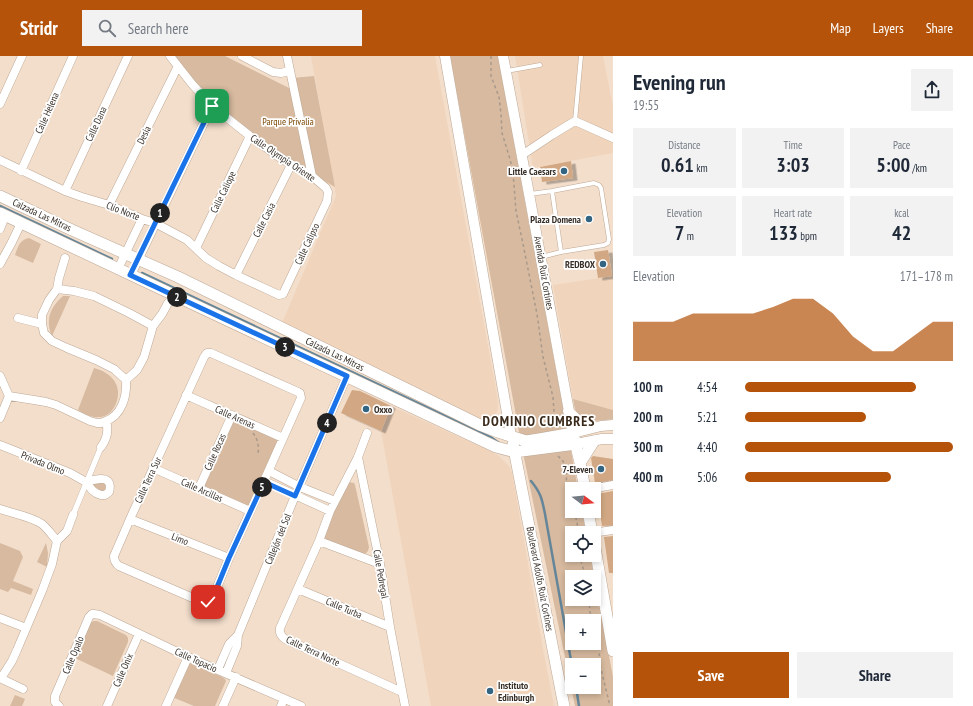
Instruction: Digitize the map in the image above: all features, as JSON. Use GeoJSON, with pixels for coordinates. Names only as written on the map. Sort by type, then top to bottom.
{"type":"FeatureCollection","features":[{"type":"Feature","properties":{"kind":"main road","name":"Calzada Las Mitras"},"geometry":{"type":"LineString","coordinates":[[0,196],[178,277],[480,425],[526,440],[575,438]]}},
{"type":"Feature","properties":{"kind":"main road","name":"Calzada Las Mitras"},"geometry":{"type":"LineString","coordinates":[[3,215],[496,447],[515,452],[575,438]]}},
{"type":"Feature","properties":{"kind":"main road"},"geometry":{"type":"LineString","coordinates":[[511,436],[515,452]]}},
{"type":"Feature","properties":{"kind":"main road","name":"Avenida Ruiz Cortines"},"geometry":{"type":"LineString","coordinates":[[575,438],[584,482]]}},
{"type":"Feature","properties":{"kind":"main road"},"geometry":{"type":"LineString","coordinates":[[580,463],[598,440]]}},
{"type":"Feature","properties":{"kind":"main road","name":"Boulevard Adolfo Ruiz Cortines"},"geometry":{"type":"LineString","coordinates":[[515,452],[564,706]]}},
{"type":"Feature","properties":{"kind":"main road"},"geometry":{"type":"LineString","coordinates":[[597,562],[613,651]]}},
{"type":"Feature","properties":{"kind":"street"},"geometry":{"type":"LineString","coordinates":[[0,104],[22,56]]}},
{"type":"Feature","properties":{"kind":"street","name":"Calle Helena"},"geometry":{"type":"LineString","coordinates":[[21,171],[73,56]]}},
{"type":"Feature","properties":{"kind":"street","name":"Calle Dana"},"geometry":{"type":"LineString","coordinates":[[65,191],[128,56]]}},
{"type":"Feature","properties":{"kind":"street","name":"Calle Olympia Oriente"},"geometry":{"type":"LineString","coordinates":[[170,56],[212,106],[250,136],[291,164],[312,176],[326,188],[328,192]]}},
{"type":"Feature","properties":{"kind":"street"},"geometry":{"type":"LineString","coordinates":[[242,56],[273,72],[281,73],[290,71]]}},
{"type":"Feature","properties":{"kind":"street"},"geometry":{"type":"LineString","coordinates":[[287,56],[312,176]]}},
{"type":"Feature","properties":{"kind":"street"},"geometry":{"type":"LineString","coordinates":[[445,56],[511,436]]}},
{"type":"Feature","properties":{"kind":"street","name":"Avenida Ruiz Cortines"},"geometry":{"type":"LineString","coordinates":[[503,56],[568,411],[575,438]]}},
{"type":"Feature","properties":{"kind":"street","name":"Desia"},"geometry":{"type":"LineString","coordinates":[[110,205],[178,66]]}},
{"type":"Feature","properties":{"kind":"street"},"geometry":{"type":"LineString","coordinates":[[130,275],[212,106]]}},
{"type":"Feature","properties":{"kind":"street"},"geometry":{"type":"LineString","coordinates":[[522,156],[575,121],[613,138]]}},
{"type":"Feature","properties":{"kind":"street","name":"Calle Caliope"},"geometry":{"type":"LineString","coordinates":[[196,248],[250,136]]}},
{"type":"Feature","properties":{"kind":"street","name":"Clío Norte"},"geometry":{"type":"LineString","coordinates":[[0,160],[82,198],[110,205],[155,223],[187,240],[206,258],[219,266],[279,295],[282,294]]}},
{"type":"Feature","properties":{"kind":"street","name":"Calle Casia"},"geometry":{"type":"LineString","coordinates":[[236,275],[291,164]]}},
{"type":"Feature","properties":{"kind":"street","name":"Calle Calipso"},"geometry":{"type":"LineString","coordinates":[[282,294],[285,292],[327,201],[328,192]]}},
{"type":"Feature","properties":{"kind":"street"},"geometry":{"type":"LineString","coordinates":[[0,229],[3,215]]}},
{"type":"Feature","properties":{"kind":"street"},"geometry":{"type":"LineString","coordinates":[[118,269],[142,219]]}},
{"type":"Feature","properties":{"kind":"street"},"geometry":{"type":"LineString","coordinates":[[0,264],[20,223]]}},
{"type":"Feature","properties":{"kind":"street"},"geometry":{"type":"LineString","coordinates":[[9,396],[56,405],[97,423],[110,420],[123,405],[127,388],[126,380],[114,369],[67,348],[52,340],[44,333],[42,315],[48,300],[57,289],[64,258]]}},
{"type":"Feature","properties":{"kind":"street"},"geometry":{"type":"LineString","coordinates":[[57,289],[94,296],[129,312],[153,326]]}},
{"type":"Feature","properties":{"kind":"street"},"geometry":{"type":"LineString","coordinates":[[126,380],[137,370],[144,357],[153,326],[162,314],[168,302]]}},
{"type":"Feature","properties":{"kind":"street"},"geometry":{"type":"LineString","coordinates":[[18,318],[42,324]]}},
{"type":"Feature","properties":{"kind":"street","name":"Calle Terra Sur"},"geometry":{"type":"LineString","coordinates":[[207,353],[211,353],[300,393],[300,401],[283,438],[211,600],[208,602],[202,602],[117,564],[114,556],[186,395],[204,356],[207,353]]}},
{"type":"Feature","properties":{"kind":"street"},"geometry":{"type":"LineString","coordinates":[[0,376],[9,396],[0,418]]}},
{"type":"Feature","properties":{"kind":"street","name":"Callejón del Sol"},"geometry":{"type":"LineString","coordinates":[[226,673],[237,646],[238,635],[295,496],[347,376]]}},
{"type":"Feature","properties":{"kind":"street","name":"Calle Arenas"},"geometry":{"type":"LineString","coordinates":[[186,395],[283,438]]}},
{"type":"Feature","properties":{"kind":"street"},"geometry":{"type":"LineString","coordinates":[[568,411],[589,429]]}},
{"type":"Feature","properties":{"kind":"street","name":"Calle Rocas"},"geometry":{"type":"LineString","coordinates":[[199,488],[232,415]]}},
{"type":"Feature","properties":{"kind":"street"},"geometry":{"type":"LineString","coordinates":[[23,689],[0,678],[12,661],[50,570],[57,541],[67,531],[86,482],[101,447],[107,437],[108,431],[106,421]]}},
{"type":"Feature","properties":{"kind":"street","name":"Calzada Las Mitras"},"geometry":{"type":"LineString","coordinates":[[575,438],[589,429],[613,425]]}},
{"type":"Feature","properties":{"kind":"street"},"geometry":{"type":"LineString","coordinates":[[598,440],[601,426]]}},
{"type":"Feature","properties":{"kind":"street","name":"Calle Terra Norte"},"geometry":{"type":"LineString","coordinates":[[367,433],[358,457],[330,511],[319,542],[280,628],[280,632],[283,637],[402,692]]}},
{"type":"Feature","properties":{"kind":"street","name":"Calzada Las Mitras"},"geometry":{"type":"LineString","coordinates":[[575,438],[598,440],[613,439]]}},
{"type":"Feature","properties":{"kind":"street","name":"Privada Olmo"},"geometry":{"type":"LineString","coordinates":[[0,445],[50,464],[86,482]]}},
{"type":"Feature","properties":{"kind":"street","name":"Calle Pedregal"},"geometry":{"type":"LineString","coordinates":[[358,457],[380,564],[405,706]]}},
{"type":"Feature","properties":{"kind":"street","name":"Calle Arcillas"},"geometry":{"type":"LineString","coordinates":[[153,468],[250,511]]}},
{"type":"Feature","properties":{"kind":"street"},"geometry":{"type":"LineString","coordinates":[[269,471],[300,487],[335,501]]}},
{"type":"Feature","properties":{"kind":"street"},"geometry":{"type":"LineString","coordinates":[[264,482],[330,511]]}},
{"type":"Feature","properties":{"kind":"street"},"geometry":{"type":"LineString","coordinates":[[601,487],[613,485]]}},
{"type":"Feature","properties":{"kind":"street"},"geometry":{"type":"LineString","coordinates":[[0,509],[35,521],[48,530],[57,541]]}},
{"type":"Feature","properties":{"kind":"street","name":"Limo"},"geometry":{"type":"LineString","coordinates":[[130,519],[229,558]]}},
{"type":"Feature","properties":{"kind":"street"},"geometry":{"type":"LineString","coordinates":[[601,532],[613,530]]}},
{"type":"Feature","properties":{"kind":"street"},"geometry":{"type":"LineString","coordinates":[[319,542],[380,564]]}},
{"type":"Feature","properties":{"kind":"street","name":"Calle Turba"},"geometry":{"type":"LineString","coordinates":[[298,589],[390,627]]}},
{"type":"Feature","properties":{"kind":"street","name":"Calle Topacio"},"geometry":{"type":"LineString","coordinates":[[92,614],[100,615],[188,657],[236,677],[282,702],[301,706]]}},
{"type":"Feature","properties":{"kind":"street","name":"Calle Opalo"},"geometry":{"type":"LineString","coordinates":[[59,706],[55,702],[55,696],[89,617],[92,614]]}},
{"type":"Feature","properties":{"kind":"street"},"geometry":{"type":"LineString","coordinates":[[0,618],[26,628]]}},
{"type":"Feature","properties":{"kind":"street","name":"Calle Onix"},"geometry":{"type":"LineString","coordinates":[[108,706],[139,634]]}},
{"type":"Feature","properties":{"kind":"street","name":"Callejón del Sol"},"geometry":{"type":"LineString","coordinates":[[218,669],[229,644],[238,635]]}},
{"type":"Feature","properties":{"kind":"street"},"geometry":{"type":"LineString","coordinates":[[166,706],[188,657]]}},
{"type":"Feature","properties":{"kind":"street"},"geometry":{"type":"LineString","coordinates":[[224,706],[236,677]]}},
{"type":"Feature","properties":{"kind":"lane"},"geometry":{"type":"LineString","coordinates":[[575,121],[581,56]]}},
{"type":"Feature","properties":{"kind":"lane"},"geometry":{"type":"LineString","coordinates":[[506,71],[540,65]]}},
{"type":"Feature","properties":{"kind":"lane"},"geometry":{"type":"LineString","coordinates":[[529,194],[594,183],[599,185],[601,188],[609,239],[608,243],[541,257]]}},
{"type":"Feature","properties":{"kind":"lane"},"geometry":{"type":"LineString","coordinates":[[552,191],[561,252]]}},
{"type":"Feature","properties":{"kind":"path"},"geometry":{"type":"LineString","coordinates":[[491,56],[492,76],[499,97],[502,132],[513,172],[516,211],[524,244],[543,357],[552,397],[554,411],[552,429]]}},
{"type":"Feature","properties":{"kind":"path"},"geometry":{"type":"LineString","coordinates":[[250,430],[258,443],[258,454]]}},
{"type":"Feature","properties":{"kind":"path"},"geometry":{"type":"LineString","coordinates":[[554,452],[563,461],[566,469],[567,482]]}},
{"type":"Feature","properties":{"kind":"path"},"geometry":{"type":"LineString","coordinates":[[599,650],[600,665],[610,706]]}},
{"type":"Feature","properties":{"kind":"shaded area"},"geometry":{"type":"Polygon","coordinates":[[[311,56],[435,56],[497,395],[497,412],[492,418],[486,420],[479,419],[282,323],[336,196],[311,56]]]}},
{"type":"Feature","properties":{"kind":"shaded area"},"geometry":{"type":"Polygon","coordinates":[[[515,56],[603,56],[613,107],[613,153],[533,168],[515,56]]]}},
{"type":"Feature","properties":{"kind":"shaded area"},"geometry":{"type":"Polygon","coordinates":[[[613,276],[613,410],[573,399],[553,285],[613,276]]]}},
{"type":"Feature","properties":{"kind":"shaded area"},"geometry":{"type":"Polygon","coordinates":[[[391,406],[492,452],[499,456],[509,466],[512,473],[554,706],[431,706],[381,431],[391,406]]]}},
{"type":"Feature","properties":{"kind":"green space","name":"Parque Privalia"},"geometry":{"type":"Polygon","coordinates":[[[172,56],[225,56],[289,88],[294,87],[292,78],[314,76],[335,187],[285,159],[216,106],[172,56]]]}},
{"type":"Feature","properties":{"kind":"green space"},"geometry":{"type":"Polygon","coordinates":[[[450,56],[498,56],[577,482],[565,482],[565,518],[583,518],[585,526],[565,526],[565,562],[591,562],[593,570],[565,570],[565,606],[600,606],[613,677],[613,706],[575,706],[573,694],[601,694],[601,658],[565,658],[521,443],[450,56]]]}},
{"type":"Feature","properties":{"kind":"green space"},"geometry":{"type":"Polygon","coordinates":[[[29,238],[41,244],[33,263],[15,255],[21,242],[29,238]]]}},
{"type":"Feature","properties":{"kind":"green space"},"geometry":{"type":"Polygon","coordinates":[[[63,296],[70,296],[52,336],[49,325],[50,314],[55,305],[63,296]]]}},
{"type":"Feature","properties":{"kind":"green space"},"geometry":{"type":"Polygon","coordinates":[[[94,368],[109,376],[114,381],[118,389],[117,400],[113,410],[109,414],[99,417],[88,415],[78,410],[94,368]]]}},
{"type":"Feature","properties":{"kind":"green space"},"geometry":{"type":"Polygon","coordinates":[[[573,399],[613,410],[613,419],[593,421],[583,418],[576,411],[573,399]]]}},
{"type":"Feature","properties":{"kind":"green space"},"geometry":{"type":"Polygon","coordinates":[[[232,415],[283,438],[250,511],[199,488],[232,415]]]}},
{"type":"Feature","properties":{"kind":"green space"},"geometry":{"type":"Polygon","coordinates":[[[94,480],[108,483],[104,493],[90,486],[94,480]]]}},
{"type":"Feature","properties":{"kind":"green space"},"geometry":{"type":"Polygon","coordinates":[[[348,482],[354,483],[355,485],[369,547],[368,551],[364,555],[326,540],[323,536],[348,482]]]}},
{"type":"Feature","properties":{"kind":"green space"},"geometry":{"type":"Polygon","coordinates":[[[0,543],[20,551],[23,557],[13,581],[33,589],[31,595],[11,588],[8,592],[0,589],[0,543]]]}},
{"type":"Feature","properties":{"kind":"green space"},"geometry":{"type":"Polygon","coordinates":[[[46,543],[48,553],[47,567],[37,562],[46,543]]]}},
{"type":"Feature","properties":{"kind":"green space"},"geometry":{"type":"Polygon","coordinates":[[[97,621],[126,635],[128,638],[128,642],[113,676],[75,658],[90,623],[97,621]]]}},
{"type":"Feature","properties":{"kind":"green space"},"geometry":{"type":"Polygon","coordinates":[[[188,662],[225,679],[226,681],[215,706],[194,706],[172,697],[188,662]]]}},
{"type":"Feature","properties":{"kind":"green space"},"geometry":{"type":"Polygon","coordinates":[[[15,695],[25,699],[22,706],[10,706],[15,695]]]}},
{"type":"Feature","properties":{"kind":"building"},"geometry":{"type":"Polygon","coordinates":[[[571,161],[573,178],[542,182],[540,167],[571,161]]]}},
{"type":"Feature","properties":{"kind":"building","name":"REDBOX"},"geometry":{"type":"Polygon","coordinates":[[[608,250],[612,276],[598,278],[594,252],[608,250]]]}},
{"type":"Feature","properties":{"kind":"building","name":"Oxxo"},"geometry":{"type":"Polygon","coordinates":[[[352,390],[360,391],[391,406],[381,431],[341,413],[352,390]]]}},
{"type":"Feature","properties":{"kind":"building"},"geometry":{"type":"Polygon","coordinates":[[[593,456],[613,459],[613,480],[595,482],[591,458],[593,456]]]}},
{"type":"Feature","properties":{"kind":"building"},"geometry":{"type":"Polygon","coordinates":[[[613,491],[613,525],[602,526],[601,493],[613,491]]]}},
{"type":"Feature","properties":{"kind":"building"},"geometry":{"type":"Polygon","coordinates":[[[613,536],[613,573],[609,573],[604,537],[613,536]]]}},
{"type":"Feature","properties":{"kind":"waterway"},"geometry":{"type":"LineString","coordinates":[[0,206],[112,259]]}},
{"type":"Feature","properties":{"kind":"waterway"},"geometry":{"type":"LineString","coordinates":[[142,273],[492,438],[499,443]]}},
{"type":"Feature","properties":{"kind":"waterway"},"geometry":{"type":"LineString","coordinates":[[531,481],[541,496],[543,504],[571,658]]}},
{"type":"Feature","properties":{"kind":"waterway"},"geometry":{"type":"LineString","coordinates":[[577,694],[579,706]]}},
{"type":"Feature","properties":{"kind":"place","name":"Little Caesars"},"geometry":{"type":"Point","coordinates":[564,171]}},
{"type":"Feature","properties":{"kind":"place","name":"Plaza Domena"},"geometry":{"type":"Point","coordinates":[589,219]}},
{"type":"Feature","properties":{"kind":"place","name":"REDBOX"},"geometry":{"type":"Point","coordinates":[603,264]}},
{"type":"Feature","properties":{"kind":"place","name":"Oxxo"},"geometry":{"type":"Point","coordinates":[366,409]}},
{"type":"Feature","properties":{"kind":"place","name":"7-Eleven"},"geometry":{"type":"Point","coordinates":[601,469]}},
{"type":"Feature","properties":{"kind":"place","name":"Instituto Edinburgh"},"geometry":{"type":"Point","coordinates":[490,691]}},
{"type":"Feature","properties":{"kind":"district","name":"DOMINIO CUMBRES"},"geometry":{"type":"Point","coordinates":[539,421]}},
{"type":"Feature","properties":{"kind":"route"},"geometry":{"type":"LineString","coordinates":[[208,602],[210,602],[213,597],[264,482],[295,496],[347,376],[130,275],[212,106]]}}]}
